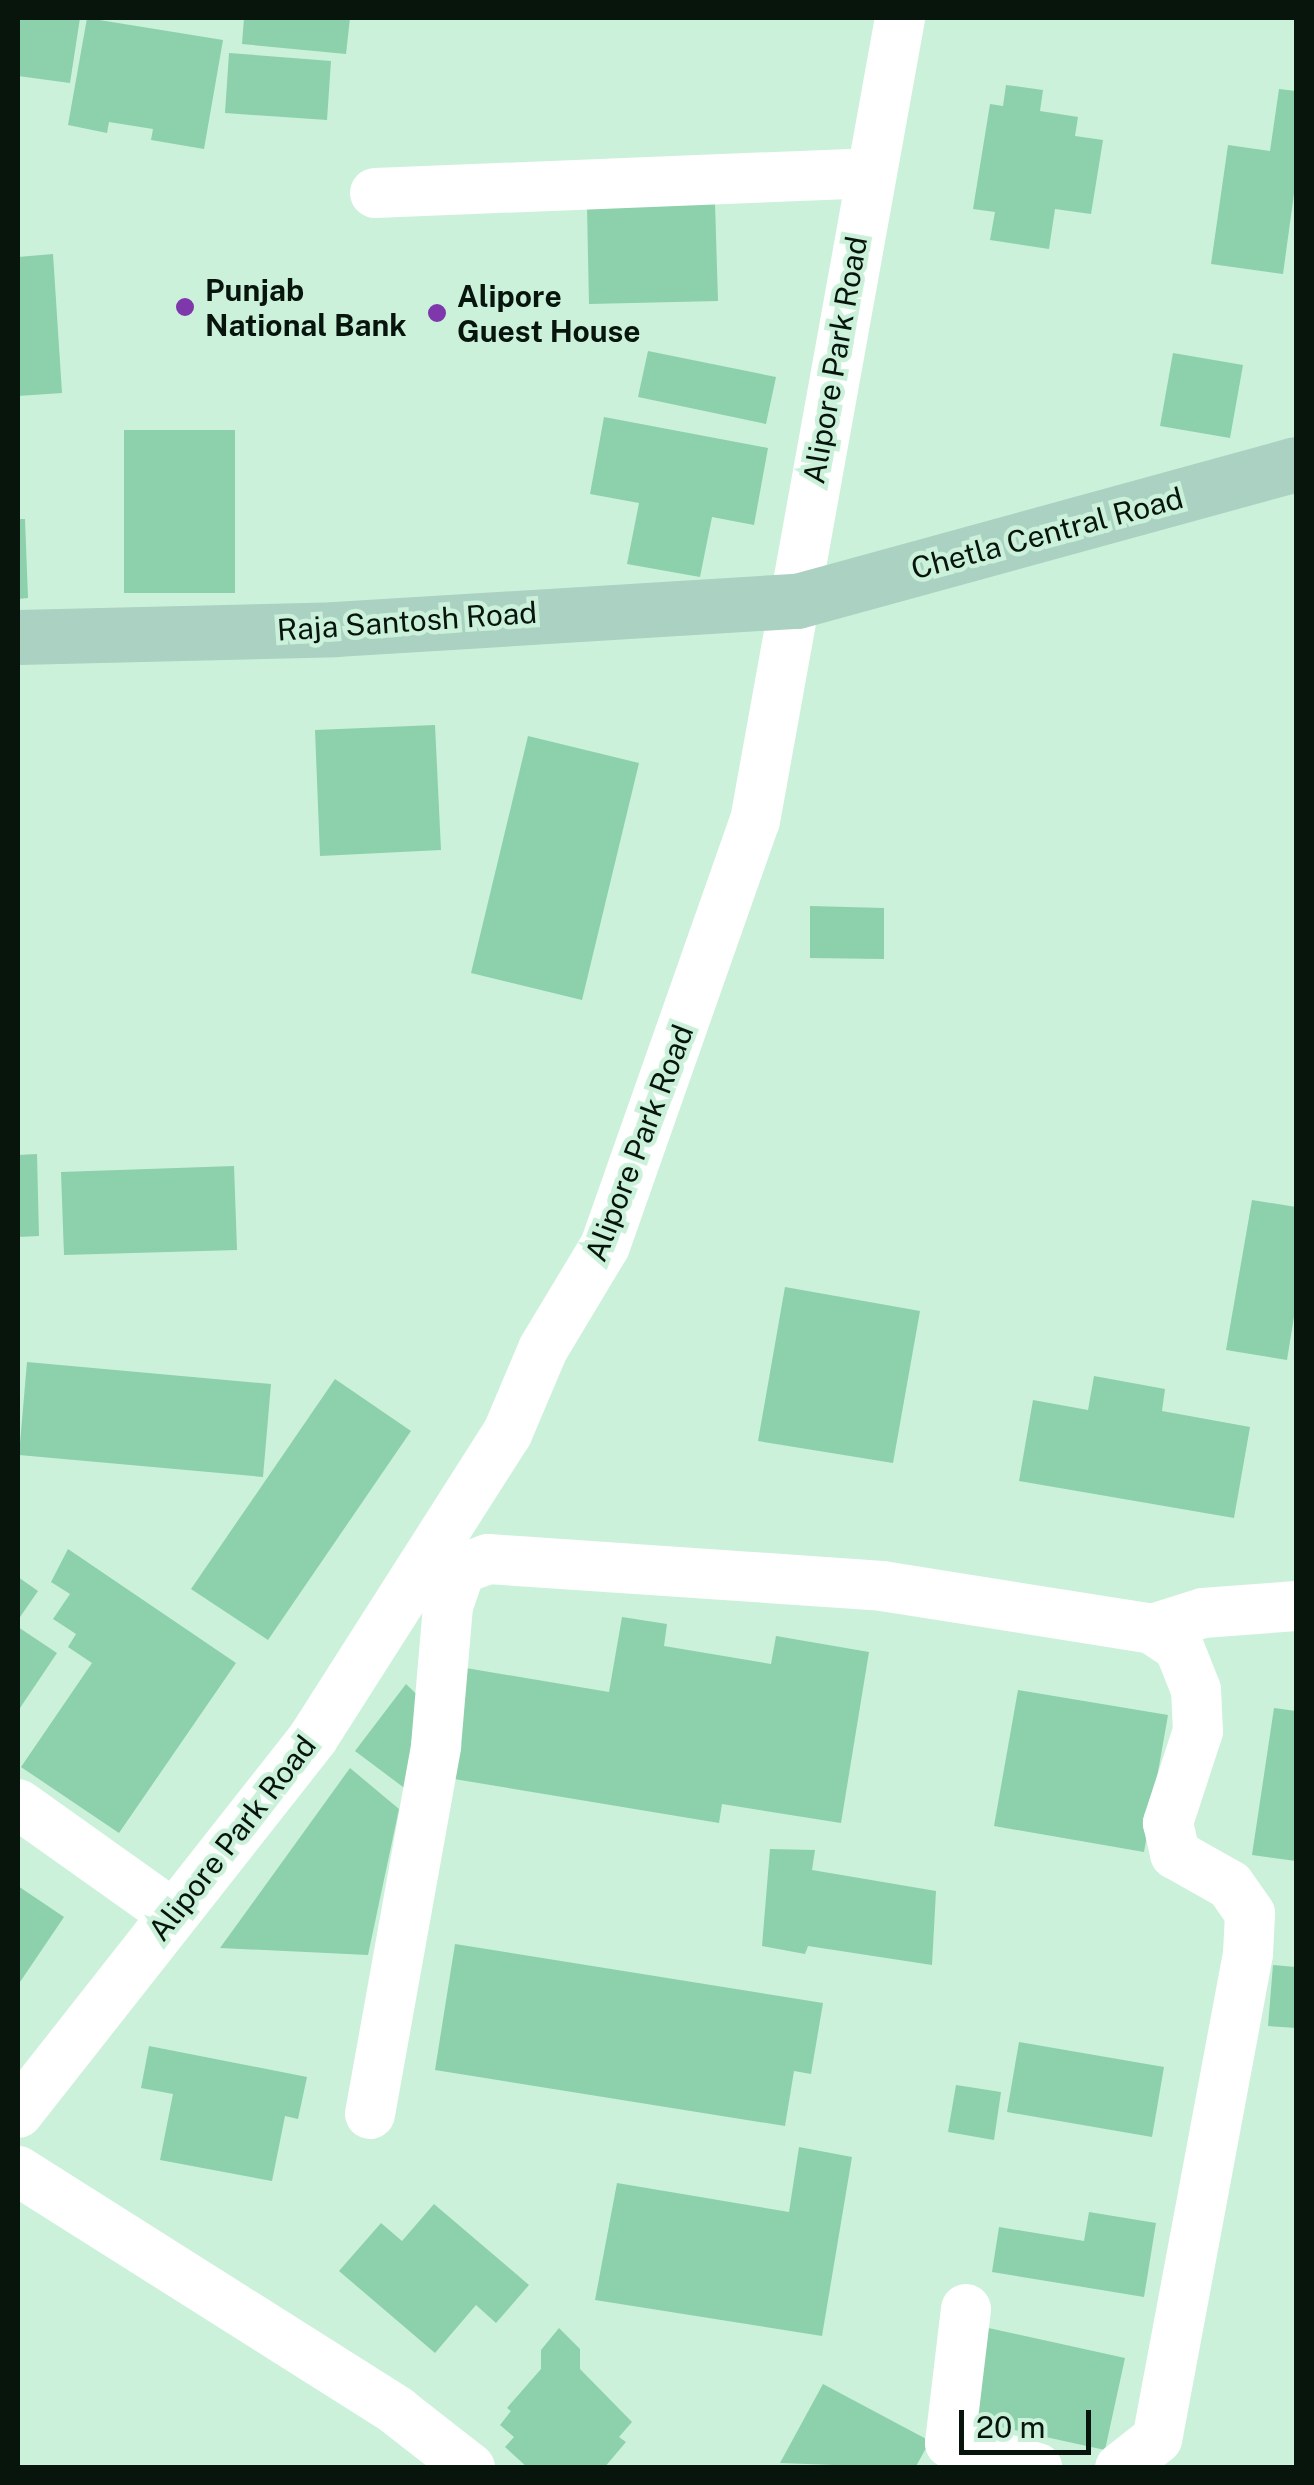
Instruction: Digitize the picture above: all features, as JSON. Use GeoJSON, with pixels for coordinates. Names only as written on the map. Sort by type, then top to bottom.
{"type":"FeatureCollection","features":[{"type":"Feature","properties":{"kind":"main road","name":"Chetla Central Road"},"geometry":{"type":"LineString","coordinates":[[797,602],[1296,464]]}},
{"type":"Feature","properties":{"kind":"main road","name":"Raja Santosh Road"},"geometry":{"type":"LineString","coordinates":[[18,637],[335,629],[550,611],[797,602]]}},
{"type":"Feature","properties":{"kind":"street","name":"Alipore Park Road"},"geometry":{"type":"LineString","coordinates":[[18,2113],[313,1738],[453,1522],[605,1246],[755,821],[797,602],[868,172],[900,18]]}},
{"type":"Feature","properties":{"kind":"street"},"geometry":{"type":"LineString","coordinates":[[375,193],[868,172]]}},
{"type":"Feature","properties":{"kind":"street"},"geometry":{"type":"LineString","coordinates":[[370,2114],[436,1746],[448,1606],[461,1569],[488,1559],[882,1586],[1152,1629],[1179,1647],[1196,1690],[1198,1731],[1168,1823],[1175,1854],[1230,1886],[1250,1914],[1248,1954],[1158,2440],[1120,2468]]}},
{"type":"Feature","properties":{"kind":"street"},"geometry":{"type":"LineString","coordinates":[[1152,1629],[1203,1613],[1296,1606]]}},
{"type":"Feature","properties":{"kind":"street"},"geometry":{"type":"LineString","coordinates":[[18,1804],[172,1914]]}},
{"type":"Feature","properties":{"kind":"street"},"geometry":{"type":"LineString","coordinates":[[18,2170],[397,2411],[470,2468]]}},
{"type":"Feature","properties":{"kind":"street"},"geometry":{"type":"LineString","coordinates":[[966,2309],[944,2455],[1037,2468]]}},
{"type":"Feature","properties":{"kind":"building"},"geometry":{"type":"Polygon","coordinates":[[[18,18],[80,18],[70,83],[18,76],[18,18]]]}},
{"type":"Feature","properties":{"kind":"building"},"geometry":{"type":"Polygon","coordinates":[[[87,18],[223,40],[204,149],[151,140],[153,129],[109,122],[107,133],[68,125],[87,18]]]}},
{"type":"Feature","properties":{"kind":"building"},"geometry":{"type":"Polygon","coordinates":[[[244,18],[350,18],[346,54],[242,44],[244,18]]]}},
{"type":"Feature","properties":{"kind":"building"},"geometry":{"type":"Polygon","coordinates":[[[229,53],[331,61],[327,120],[225,113],[229,53]]]}},
{"type":"Feature","properties":{"kind":"building"},"geometry":{"type":"Polygon","coordinates":[[[1006,85],[1043,90],[1040,111],[1078,117],[1075,136],[1103,140],[1091,214],[1055,209],[1049,249],[990,240],[995,212],[973,209],[990,104],[1003,106],[1006,85]]]}},
{"type":"Feature","properties":{"kind":"building"},"geometry":{"type":"Polygon","coordinates":[[[1279,89],[1296,91],[1296,179],[1283,274],[1211,264],[1228,145],[1270,151],[1279,89]]]}},
{"type":"Feature","properties":{"kind":"building"},"geometry":{"type":"Polygon","coordinates":[[[715,203],[718,301],[589,304],[587,207],[715,203]]]}},
{"type":"Feature","properties":{"kind":"building"},"geometry":{"type":"Polygon","coordinates":[[[53,254],[62,393],[18,396],[18,257],[53,254]]]}},
{"type":"Feature","properties":{"kind":"building"},"geometry":{"type":"Polygon","coordinates":[[[648,351],[776,377],[766,424],[638,397],[648,351]]]}},
{"type":"Feature","properties":{"kind":"building"},"geometry":{"type":"Polygon","coordinates":[[[1173,353],[1243,365],[1230,438],[1160,426],[1173,353]]]}},
{"type":"Feature","properties":{"kind":"building"},"geometry":{"type":"Polygon","coordinates":[[[604,417],[768,448],[754,525],[712,517],[700,577],[627,564],[639,503],[590,494],[604,417]]]}},
{"type":"Feature","properties":{"kind":"building"},"geometry":{"type":"Polygon","coordinates":[[[124,430],[235,430],[235,593],[124,593],[124,430]]]}},
{"type":"Feature","properties":{"kind":"building"},"geometry":{"type":"Polygon","coordinates":[[[18,519],[25,519],[28,598],[18,599],[18,519]]]}},
{"type":"Feature","properties":{"kind":"building"},"geometry":{"type":"Polygon","coordinates":[[[435,725],[441,850],[320,856],[315,730],[435,725]]]}},
{"type":"Feature","properties":{"kind":"building"},"geometry":{"type":"Polygon","coordinates":[[[528,736],[639,763],[582,1000],[471,973],[528,736]]]}},
{"type":"Feature","properties":{"kind":"building"},"geometry":{"type":"Polygon","coordinates":[[[810,906],[884,908],[884,959],[810,958],[810,906]]]}},
{"type":"Feature","properties":{"kind":"building"},"geometry":{"type":"Polygon","coordinates":[[[37,1154],[39,1236],[18,1237],[18,1155],[37,1154]]]}},
{"type":"Feature","properties":{"kind":"building"},"geometry":{"type":"Polygon","coordinates":[[[234,1166],[237,1250],[64,1255],[61,1172],[234,1166]]]}},
{"type":"Feature","properties":{"kind":"building"},"geometry":{"type":"Polygon","coordinates":[[[1252,1200],[1296,1207],[1296,1304],[1287,1360],[1226,1350],[1252,1200]]]}},
{"type":"Feature","properties":{"kind":"building"},"geometry":{"type":"Polygon","coordinates":[[[785,1287],[920,1311],[893,1463],[758,1441],[785,1287]]]}},
{"type":"Feature","properties":{"kind":"building"},"geometry":{"type":"Polygon","coordinates":[[[27,1362],[271,1384],[263,1477],[19,1455],[27,1362]]]}},
{"type":"Feature","properties":{"kind":"building"},"geometry":{"type":"Polygon","coordinates":[[[1094,1376],[1165,1389],[1162,1411],[1250,1427],[1234,1518],[1019,1481],[1033,1400],[1088,1410],[1094,1376]]]}},
{"type":"Feature","properties":{"kind":"building"},"geometry":{"type":"Polygon","coordinates":[[[335,1379],[411,1431],[268,1640],[191,1589],[335,1379]]]}},
{"type":"Feature","properties":{"kind":"building"},"geometry":{"type":"Polygon","coordinates":[[[68,1549],[236,1663],[119,1833],[21,1767],[92,1663],[68,1647],[76,1634],[53,1619],[70,1594],[51,1582],[68,1549]]]}},
{"type":"Feature","properties":{"kind":"building"},"geometry":{"type":"Polygon","coordinates":[[[18,1577],[38,1591],[18,1620],[18,1577]]]}},
{"type":"Feature","properties":{"kind":"building"},"geometry":{"type":"Polygon","coordinates":[[[622,1617],[667,1624],[664,1646],[771,1664],[776,1636],[869,1652],[841,1823],[722,1804],[719,1823],[448,1778],[466,1668],[609,1692],[622,1617]]]}},
{"type":"Feature","properties":{"kind":"building"},"geometry":{"type":"Polygon","coordinates":[[[18,1627],[57,1653],[18,1711],[18,1627]]]}},
{"type":"Feature","properties":{"kind":"building"},"geometry":{"type":"Polygon","coordinates":[[[406,1684],[429,1706],[407,1790],[355,1751],[406,1684]]]}},
{"type":"Feature","properties":{"kind":"building"},"geometry":{"type":"Polygon","coordinates":[[[1018,1690],[1168,1715],[1144,1852],[994,1826],[1018,1690]]]}},
{"type":"Feature","properties":{"kind":"building"},"geometry":{"type":"Polygon","coordinates":[[[1274,1708],[1296,1711],[1296,1861],[1252,1855],[1274,1708]]]}},
{"type":"Feature","properties":{"kind":"building"},"geometry":{"type":"Polygon","coordinates":[[[350,1768],[399,1809],[368,1955],[220,1948],[350,1768]]]}},
{"type":"Feature","properties":{"kind":"building"},"geometry":{"type":"Polygon","coordinates":[[[770,1849],[815,1850],[812,1870],[936,1891],[932,1965],[808,1946],[805,1954],[762,1946],[770,1849]]]}},
{"type":"Feature","properties":{"kind":"building"},"geometry":{"type":"Polygon","coordinates":[[[18,1886],[64,1917],[18,1985],[18,1886]]]}},
{"type":"Feature","properties":{"kind":"building"},"geometry":{"type":"Polygon","coordinates":[[[455,1944],[823,2003],[811,2074],[794,2071],[785,2126],[435,2070],[455,1944]]]}},
{"type":"Feature","properties":{"kind":"building"},"geometry":{"type":"Polygon","coordinates":[[[1273,1965],[1296,1967],[1296,2028],[1268,2026],[1273,1965]]]}},
{"type":"Feature","properties":{"kind":"building"},"geometry":{"type":"Polygon","coordinates":[[[1019,2042],[1164,2067],[1152,2137],[1007,2112],[1019,2042]]]}},
{"type":"Feature","properties":{"kind":"building"},"geometry":{"type":"Polygon","coordinates":[[[149,2046],[307,2077],[298,2119],[285,2116],[272,2181],[160,2160],[173,2094],[141,2088],[149,2046]]]}},
{"type":"Feature","properties":{"kind":"building"},"geometry":{"type":"Polygon","coordinates":[[[956,2085],[1001,2092],[994,2140],[948,2132],[956,2085]]]}},
{"type":"Feature","properties":{"kind":"building"},"geometry":{"type":"Polygon","coordinates":[[[799,2147],[852,2157],[822,2336],[595,2300],[617,2183],[789,2212],[799,2147]]]}},
{"type":"Feature","properties":{"kind":"building"},"geometry":{"type":"Polygon","coordinates":[[[434,2204],[529,2285],[496,2323],[476,2305],[435,2353],[339,2271],[381,2223],[402,2241],[434,2204]]]}},
{"type":"Feature","properties":{"kind":"building"},"geometry":{"type":"Polygon","coordinates":[[[1089,2212],[1156,2223],[1144,2297],[992,2272],[999,2227],[1084,2241],[1089,2212]]]}},
{"type":"Feature","properties":{"kind":"building"},"geometry":{"type":"Polygon","coordinates":[[[984,2327],[1125,2358],[1105,2450],[964,2419],[984,2327]]]}},
{"type":"Feature","properties":{"kind":"building"},"geometry":{"type":"Polygon","coordinates":[[[559,2328],[580,2349],[580,2369],[632,2422],[619,2437],[626,2442],[604,2468],[528,2468],[505,2447],[514,2437],[500,2425],[511,2411],[507,2408],[541,2369],[541,2350],[559,2328]]]}},
{"type":"Feature","properties":{"kind":"building"},"geometry":{"type":"Polygon","coordinates":[[[823,2384],[930,2441],[915,2468],[780,2463],[823,2384]]]}},
{"type":"Feature","properties":{"kind":"place","name":"Punjab National Bank"},"geometry":{"type":"Point","coordinates":[185,307]}},
{"type":"Feature","properties":{"kind":"place","name":"Alipore Guest House"},"geometry":{"type":"Point","coordinates":[437,313]}}]}
